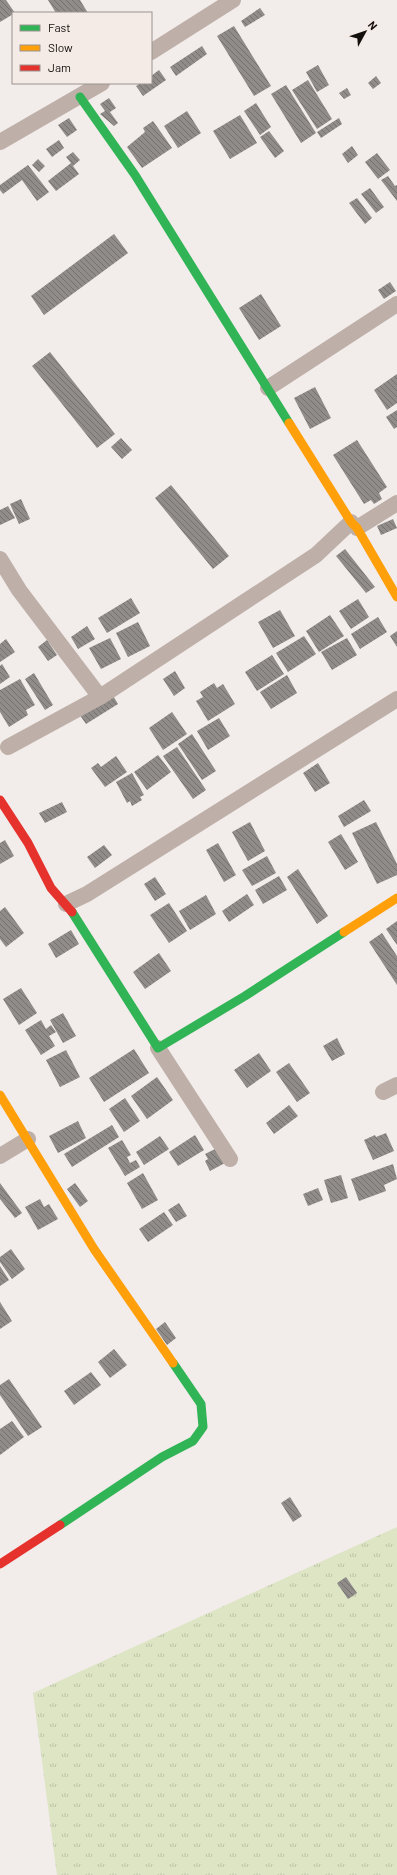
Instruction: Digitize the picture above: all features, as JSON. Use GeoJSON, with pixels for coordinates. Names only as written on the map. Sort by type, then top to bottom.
{"type":"FeatureCollection","features":[{"type":"Feature","properties":{"kind":"street"},"geometry":{"type":"LineString","coordinates":[[152,51],[233,0]]}},
{"type":"Feature","properties":{"kind":"street"},"geometry":{"type":"LineString","coordinates":[[0,142],[100,84]]}},
{"type":"Feature","properties":{"kind":"street"},"geometry":{"type":"LineString","coordinates":[[80,97],[135,175],[354,525],[397,597]]}},
{"type":"Feature","properties":{"kind":"street"},"geometry":{"type":"LineString","coordinates":[[268,388],[397,304]]}},
{"type":"Feature","properties":{"kind":"street"},"geometry":{"type":"LineString","coordinates":[[8,748],[100,697],[316,554],[354,525],[397,503]]}},
{"type":"Feature","properties":{"kind":"street"},"geometry":{"type":"LineString","coordinates":[[0,559],[19,590],[100,697]]}},
{"type":"Feature","properties":{"kind":"street"},"geometry":{"type":"LineString","coordinates":[[66,904],[88,894],[397,699]]}},
{"type":"Feature","properties":{"kind":"street"},"geometry":{"type":"LineString","coordinates":[[0,800],[28,843],[51,888],[66,904],[230,1159]]}},
{"type":"Feature","properties":{"kind":"street"},"geometry":{"type":"LineString","coordinates":[[158,1048],[245,996],[397,898]]}},
{"type":"Feature","properties":{"kind":"street"},"geometry":{"type":"LineString","coordinates":[[0,1095],[94,1249],[201,1404],[203,1427],[193,1441],[162,1457],[0,1564]]}},
{"type":"Feature","properties":{"kind":"street"},"geometry":{"type":"LineString","coordinates":[[0,1156],[28,1139]]}},
{"type":"Feature","properties":{"kind":"green space"},"geometry":{"type":"Polygon","coordinates":[[[397,1527],[397,1875],[57,1875],[33,1693],[397,1527]]]}},
{"type":"Feature","properties":{"kind":"building"},"geometry":{"type":"Polygon","coordinates":[[[0,0],[6,0],[14,12],[12,12],[12,15],[0,22],[0,0]]]}},
{"type":"Feature","properties":{"kind":"building"},"geometry":{"type":"Polygon","coordinates":[[[48,0],[80,0],[87,12],[55,12],[48,0]]]}},
{"type":"Feature","properties":{"kind":"building"},"geometry":{"type":"Polygon","coordinates":[[[260,8],[265,15],[245,27],[241,21],[260,8]]]}},
{"type":"Feature","properties":{"kind":"building"},"geometry":{"type":"Polygon","coordinates":[[[234,26],[271,86],[254,96],[217,36],[234,26]]]}},
{"type":"Feature","properties":{"kind":"building"},"geometry":{"type":"Polygon","coordinates":[[[202,46],[207,54],[176,76],[170,67],[202,46]]]}},
{"type":"Feature","properties":{"kind":"building"},"geometry":{"type":"Polygon","coordinates":[[[318,65],[329,85],[317,92],[306,72],[318,65]]]}},
{"type":"Feature","properties":{"kind":"building"},"geometry":{"type":"Polygon","coordinates":[[[159,70],[166,80],[143,96],[136,86],[139,84],[152,84],[152,75],[159,70]]]}},
{"type":"Feature","properties":{"kind":"building"},"geometry":{"type":"Polygon","coordinates":[[[376,76],[381,83],[373,89],[368,83],[376,76]]]}},
{"type":"Feature","properties":{"kind":"building"},"geometry":{"type":"Polygon","coordinates":[[[308,80],[332,119],[317,129],[292,90],[308,80]]]}},
{"type":"Feature","properties":{"kind":"building"},"geometry":{"type":"Polygon","coordinates":[[[286,85],[316,133],[301,143],[271,94],[286,85]]]}},
{"type":"Feature","properties":{"kind":"building"},"geometry":{"type":"Polygon","coordinates":[[[347,88],[351,95],[344,99],[339,93],[347,88]]]}},
{"type":"Feature","properties":{"kind":"building"},"geometry":{"type":"Polygon","coordinates":[[[109,98],[116,108],[110,112],[118,123],[114,126],[100,114],[105,111],[100,104],[109,98]]]}},
{"type":"Feature","properties":{"kind":"building"},"geometry":{"type":"Polygon","coordinates":[[[256,103],[271,127],[260,135],[244,111],[256,103]]]}},
{"type":"Feature","properties":{"kind":"building"},"geometry":{"type":"Polygon","coordinates":[[[187,111],[201,133],[178,148],[164,126],[187,111]]]}},
{"type":"Feature","properties":{"kind":"building"},"geometry":{"type":"Polygon","coordinates":[[[240,115],[257,143],[230,159],[213,131],[240,115]]]}},
{"type":"Feature","properties":{"kind":"building"},"geometry":{"type":"Polygon","coordinates":[[[69,118],[77,130],[67,137],[58,125],[69,118]]]}},
{"type":"Feature","properties":{"kind":"building"},"geometry":{"type":"Polygon","coordinates":[[[339,118],[342,124],[321,138],[317,132],[339,118]]]}},
{"type":"Feature","properties":{"kind":"building"},"geometry":{"type":"Polygon","coordinates":[[[153,121],[172,148],[142,168],[127,147],[145,132],[143,128],[153,121]]]}},
{"type":"Feature","properties":{"kind":"building"},"geometry":{"type":"Polygon","coordinates":[[[269,131],[284,151],[275,158],[260,137],[269,131]]]}},
{"type":"Feature","properties":{"kind":"building"},"geometry":{"type":"Polygon","coordinates":[[[59,140],[64,148],[52,157],[46,149],[59,140]]]}},
{"type":"Feature","properties":{"kind":"building"},"geometry":{"type":"Polygon","coordinates":[[[352,146],[358,155],[348,163],[342,154],[352,146]]]}},
{"type":"Feature","properties":{"kind":"building"},"geometry":{"type":"Polygon","coordinates":[[[73,152],[80,160],[73,166],[79,174],[56,191],[48,181],[71,163],[66,157],[73,152]]]}},
{"type":"Feature","properties":{"kind":"building"},"geometry":{"type":"Polygon","coordinates":[[[377,153],[390,170],[378,179],[365,162],[377,153]]]}},
{"type":"Feature","properties":{"kind":"building"},"geometry":{"type":"Polygon","coordinates":[[[38,159],[45,166],[39,172],[32,165],[38,159]]]}},
{"type":"Feature","properties":{"kind":"building"},"geometry":{"type":"Polygon","coordinates":[[[28,165],[49,192],[37,201],[22,180],[3,194],[0,190],[0,185],[28,165]]]}},
{"type":"Feature","properties":{"kind":"building"},"geometry":{"type":"Polygon","coordinates":[[[388,176],[395,186],[397,185],[397,201],[381,180],[388,176]]]}},
{"type":"Feature","properties":{"kind":"building"},"geometry":{"type":"Polygon","coordinates":[[[370,188],[384,207],[376,213],[361,194],[370,188]]]}},
{"type":"Feature","properties":{"kind":"building"},"geometry":{"type":"Polygon","coordinates":[[[357,198],[372,218],[365,224],[349,203],[357,198]]]}},
{"type":"Feature","properties":{"kind":"building"},"geometry":{"type":"Polygon","coordinates":[[[114,234],[128,253],[44,315],[31,296],[114,234]]]}},
{"type":"Feature","properties":{"kind":"building"},"geometry":{"type":"Polygon","coordinates":[[[390,282],[396,291],[384,299],[378,290],[390,282]]]}},
{"type":"Feature","properties":{"kind":"building"},"geometry":{"type":"Polygon","coordinates":[[[261,294],[281,326],[259,340],[239,308],[261,294]]]}},
{"type":"Feature","properties":{"kind":"building"},"geometry":{"type":"Polygon","coordinates":[[[50,352],[115,434],[97,448],[32,366],[50,352]]]}},
{"type":"Feature","properties":{"kind":"building"},"geometry":{"type":"Polygon","coordinates":[[[397,374],[397,403],[387,410],[374,390],[397,374]]]}},
{"type":"Feature","properties":{"kind":"building"},"geometry":{"type":"Polygon","coordinates":[[[315,387],[331,418],[310,429],[294,398],[315,387]]]}},
{"type":"Feature","properties":{"kind":"building"},"geometry":{"type":"Polygon","coordinates":[[[397,410],[397,427],[394,429],[386,417],[397,410]]]}},
{"type":"Feature","properties":{"kind":"building"},"geometry":{"type":"Polygon","coordinates":[[[121,438],[132,450],[122,459],[111,447],[121,438]]]}},
{"type":"Feature","properties":{"kind":"building"},"geometry":{"type":"Polygon","coordinates":[[[357,440],[387,487],[379,493],[382,499],[374,504],[371,500],[364,504],[333,455],[357,440]]]}},
{"type":"Feature","properties":{"kind":"building"},"geometry":{"type":"Polygon","coordinates":[[[171,485],[229,556],[213,569],[155,498],[171,485]]]}},
{"type":"Feature","properties":{"kind":"building"},"geometry":{"type":"Polygon","coordinates":[[[21,499],[30,519],[19,524],[10,504],[21,499]]]}},
{"type":"Feature","properties":{"kind":"building"},"geometry":{"type":"Polygon","coordinates":[[[8,506],[15,518],[0,525],[0,510],[8,506]]]}},
{"type":"Feature","properties":{"kind":"building"},"geometry":{"type":"Polygon","coordinates":[[[393,519],[397,528],[381,535],[377,526],[393,519]]]}},
{"type":"Feature","properties":{"kind":"building"},"geometry":{"type":"Polygon","coordinates":[[[345,549],[375,587],[366,593],[336,556],[345,549]]]}},
{"type":"Feature","properties":{"kind":"building"},"geometry":{"type":"Polygon","coordinates":[[[131,598],[140,613],[107,633],[98,618],[131,598]]]}},
{"type":"Feature","properties":{"kind":"building"},"geometry":{"type":"Polygon","coordinates":[[[358,599],[369,617],[351,629],[339,611],[358,599]]]}},
{"type":"Feature","properties":{"kind":"building"},"geometry":{"type":"Polygon","coordinates":[[[280,610],[295,636],[273,648],[258,622],[280,610]]]}},
{"type":"Feature","properties":{"kind":"building"},"geometry":{"type":"Polygon","coordinates":[[[330,615],[344,636],[319,652],[306,631],[330,615]]]}},
{"type":"Feature","properties":{"kind":"building"},"geometry":{"type":"Polygon","coordinates":[[[378,617],[387,632],[360,649],[351,634],[378,617]]]}},
{"type":"Feature","properties":{"kind":"building"},"geometry":{"type":"Polygon","coordinates":[[[138,622],[150,646],[128,657],[116,633],[138,622]]]}},
{"type":"Feature","properties":{"kind":"building"},"geometry":{"type":"Polygon","coordinates":[[[87,626],[95,639],[78,649],[71,637],[87,626]]]}},
{"type":"Feature","properties":{"kind":"building"},"geometry":{"type":"Polygon","coordinates":[[[397,631],[397,647],[390,636],[397,631]]]}},
{"type":"Feature","properties":{"kind":"building"},"geometry":{"type":"Polygon","coordinates":[[[304,636],[316,654],[288,672],[276,653],[304,636]]]}},
{"type":"Feature","properties":{"kind":"building"},"geometry":{"type":"Polygon","coordinates":[[[110,638],[121,659],[101,669],[89,648],[110,638]]]}},
{"type":"Feature","properties":{"kind":"building"},"geometry":{"type":"Polygon","coordinates":[[[347,638],[357,655],[332,670],[321,652],[347,638]]]}},
{"type":"Feature","properties":{"kind":"building"},"geometry":{"type":"Polygon","coordinates":[[[6,639],[15,652],[0,662],[0,644],[6,639]]]}},
{"type":"Feature","properties":{"kind":"building"},"geometry":{"type":"Polygon","coordinates":[[[47,640],[57,655],[48,661],[38,647],[47,640]]]}},
{"type":"Feature","properties":{"kind":"building"},"geometry":{"type":"Polygon","coordinates":[[[272,655],[284,674],[257,691],[245,672],[272,655]]]}},
{"type":"Feature","properties":{"kind":"building"},"geometry":{"type":"Polygon","coordinates":[[[2,664],[10,677],[0,684],[0,666],[2,664]]]}},
{"type":"Feature","properties":{"kind":"building"},"geometry":{"type":"Polygon","coordinates":[[[175,671],[185,688],[174,696],[163,679],[175,671]]]}},
{"type":"Feature","properties":{"kind":"building"},"geometry":{"type":"Polygon","coordinates":[[[34,673],[53,705],[45,710],[25,679],[34,673]]]}},
{"type":"Feature","properties":{"kind":"building"},"geometry":{"type":"Polygon","coordinates":[[[287,675],[297,693],[271,709],[260,692],[287,675]]]}},
{"type":"Feature","properties":{"kind":"building"},"geometry":{"type":"Polygon","coordinates":[[[20,679],[35,705],[26,710],[28,715],[9,727],[0,712],[0,690],[20,679]]]}},
{"type":"Feature","properties":{"kind":"building"},"geometry":{"type":"Polygon","coordinates":[[[214,683],[217,688],[223,684],[235,704],[208,721],[196,701],[203,697],[200,692],[214,683]]]}},
{"type":"Feature","properties":{"kind":"building"},"geometry":{"type":"Polygon","coordinates":[[[112,694],[118,704],[86,724],[79,714],[112,694]]]}},
{"type":"Feature","properties":{"kind":"building"},"geometry":{"type":"Polygon","coordinates":[[[172,712],[187,734],[163,750],[149,728],[172,712]]]}},
{"type":"Feature","properties":{"kind":"building"},"geometry":{"type":"Polygon","coordinates":[[[219,718],[230,736],[208,750],[197,731],[219,718]]]}},
{"type":"Feature","properties":{"kind":"building"},"geometry":{"type":"Polygon","coordinates":[[[192,734],[216,771],[202,780],[178,744],[192,734]]]}},
{"type":"Feature","properties":{"kind":"building"},"geometry":{"type":"Polygon","coordinates":[[[177,747],[206,790],[193,799],[163,756],[177,747]]]}},
{"type":"Feature","properties":{"kind":"building"},"geometry":{"type":"Polygon","coordinates":[[[158,755],[171,772],[147,790],[134,772],[158,755]]]}},
{"type":"Feature","properties":{"kind":"building"},"geometry":{"type":"Polygon","coordinates":[[[116,756],[127,772],[105,787],[91,768],[98,763],[101,767],[116,756]]]}},
{"type":"Feature","properties":{"kind":"building"},"geometry":{"type":"Polygon","coordinates":[[[318,763],[330,783],[315,792],[303,773],[318,763]]]}},
{"type":"Feature","properties":{"kind":"building"},"geometry":{"type":"Polygon","coordinates":[[[132,773],[144,795],[140,797],[142,800],[132,806],[130,801],[127,803],[116,782],[132,773]]]}},
{"type":"Feature","properties":{"kind":"building"},"geometry":{"type":"Polygon","coordinates":[[[364,800],[371,811],[344,827],[338,816],[364,800]]]}},
{"type":"Feature","properties":{"kind":"building"},"geometry":{"type":"Polygon","coordinates":[[[62,802],[67,812],[45,823],[39,813],[62,802]]]}},
{"type":"Feature","properties":{"kind":"building"},"geometry":{"type":"Polygon","coordinates":[[[250,822],[265,851],[248,861],[232,832],[250,822]]]}},
{"type":"Feature","properties":{"kind":"building"},"geometry":{"type":"Polygon","coordinates":[[[376,822],[397,864],[397,875],[377,884],[352,833],[376,822]]]}},
{"type":"Feature","properties":{"kind":"building"},"geometry":{"type":"Polygon","coordinates":[[[341,834],[358,862],[345,870],[328,842],[341,834]]]}},
{"type":"Feature","properties":{"kind":"building"},"geometry":{"type":"Polygon","coordinates":[[[5,840],[14,856],[0,864],[0,843],[5,840]]]}},
{"type":"Feature","properties":{"kind":"building"},"geometry":{"type":"Polygon","coordinates":[[[218,843],[236,875],[224,882],[206,850],[218,843]]]}},
{"type":"Feature","properties":{"kind":"building"},"geometry":{"type":"Polygon","coordinates":[[[104,845],[112,855],[95,868],[87,857],[104,845]]]}},
{"type":"Feature","properties":{"kind":"building"},"geometry":{"type":"Polygon","coordinates":[[[267,856],[276,873],[252,886],[242,870],[267,856]]]}},
{"type":"Feature","properties":{"kind":"building"},"geometry":{"type":"Polygon","coordinates":[[[298,869],[328,916],[317,924],[287,877],[298,869]]]}},
{"type":"Feature","properties":{"kind":"building"},"geometry":{"type":"Polygon","coordinates":[[[279,876],[287,890],[263,904],[255,890],[279,876]]]}},
{"type":"Feature","properties":{"kind":"building"},"geometry":{"type":"Polygon","coordinates":[[[155,877],[166,894],[155,901],[144,884],[155,877]]]}},
{"type":"Feature","properties":{"kind":"building"},"geometry":{"type":"Polygon","coordinates":[[[247,894],[254,905],[229,922],[222,911],[247,894]]]}},
{"type":"Feature","properties":{"kind":"building"},"geometry":{"type":"Polygon","coordinates":[[[206,895],[216,914],[190,930],[179,911],[206,895]]]}},
{"type":"Feature","properties":{"kind":"building"},"geometry":{"type":"Polygon","coordinates":[[[169,903],[187,931],[169,943],[150,915],[169,903]]]}},
{"type":"Feature","properties":{"kind":"building"},"geometry":{"type":"Polygon","coordinates":[[[5,907],[24,933],[6,947],[0,939],[0,911],[5,907]]]}},
{"type":"Feature","properties":{"kind":"building"},"geometry":{"type":"Polygon","coordinates":[[[397,921],[397,945],[386,929],[397,921]]]}},
{"type":"Feature","properties":{"kind":"building"},"geometry":{"type":"Polygon","coordinates":[[[71,930],[79,944],[56,958],[48,944],[71,930]]]}},
{"type":"Feature","properties":{"kind":"building"},"geometry":{"type":"Polygon","coordinates":[[[382,933],[397,956],[397,985],[369,942],[382,933]]]}},
{"type":"Feature","properties":{"kind":"building"},"geometry":{"type":"Polygon","coordinates":[[[159,953],[171,971],[145,989],[133,972],[159,953]]]}},
{"type":"Feature","properties":{"kind":"building"},"geometry":{"type":"Polygon","coordinates":[[[21,988],[37,1013],[19,1025],[3,999],[21,988]]]}},
{"type":"Feature","properties":{"kind":"building"},"geometry":{"type":"Polygon","coordinates":[[[63,1013],[76,1036],[63,1043],[50,1020],[63,1013]]]}},
{"type":"Feature","properties":{"kind":"building"},"geometry":{"type":"Polygon","coordinates":[[[41,1020],[46,1029],[51,1025],[56,1032],[49,1036],[55,1046],[41,1055],[25,1030],[41,1020]]]}},
{"type":"Feature","properties":{"kind":"building"},"geometry":{"type":"Polygon","coordinates":[[[337,1038],[345,1054],[332,1061],[323,1046],[337,1038]]]}},
{"type":"Feature","properties":{"kind":"building"},"geometry":{"type":"Polygon","coordinates":[[[134,1049],[149,1073],[104,1102],[89,1078],[134,1049]]]}},
{"type":"Feature","properties":{"kind":"building"},"geometry":{"type":"Polygon","coordinates":[[[66,1050],[80,1077],[60,1087],[46,1060],[66,1050]]]}},
{"type":"Feature","properties":{"kind":"building"},"geometry":{"type":"Polygon","coordinates":[[[259,1053],[271,1071],[247,1088],[234,1070],[259,1053]]]}},
{"type":"Feature","properties":{"kind":"building"},"geometry":{"type":"Polygon","coordinates":[[[289,1063],[310,1093],[297,1102],[276,1072],[289,1063]]]}},
{"type":"Feature","properties":{"kind":"building"},"geometry":{"type":"Polygon","coordinates":[[[157,1077],[173,1100],[147,1119],[131,1096],[157,1077]]]}},
{"type":"Feature","properties":{"kind":"building"},"geometry":{"type":"Polygon","coordinates":[[[125,1098],[140,1121],[124,1132],[109,1109],[125,1098]]]}},
{"type":"Feature","properties":{"kind":"building"},"geometry":{"type":"Polygon","coordinates":[[[289,1105],[298,1116],[274,1134],[266,1123],[289,1105]]]}},
{"type":"Feature","properties":{"kind":"building"},"geometry":{"type":"Polygon","coordinates":[[[78,1121],[86,1138],[58,1153],[49,1136],[78,1121]]]}},
{"type":"Feature","properties":{"kind":"building"},"geometry":{"type":"Polygon","coordinates":[[[112,1125],[119,1137],[72,1167],[64,1154],[112,1125]]]}},
{"type":"Feature","properties":{"kind":"building"},"geometry":{"type":"Polygon","coordinates":[[[386,1133],[394,1151],[373,1160],[364,1140],[375,1135],[376,1137],[386,1133]]]}},
{"type":"Feature","properties":{"kind":"building"},"geometry":{"type":"Polygon","coordinates":[[[195,1135],[204,1150],[178,1166],[169,1152],[195,1135]]]}},
{"type":"Feature","properties":{"kind":"building"},"geometry":{"type":"Polygon","coordinates":[[[160,1136],[169,1149],[144,1165],[136,1152],[160,1136]]]}},
{"type":"Feature","properties":{"kind":"building"},"geometry":{"type":"Polygon","coordinates":[[[122,1140],[131,1155],[127,1157],[130,1163],[136,1160],[140,1167],[125,1176],[108,1148],[122,1140]]]}},
{"type":"Feature","properties":{"kind":"building"},"geometry":{"type":"Polygon","coordinates":[[[217,1148],[225,1163],[210,1171],[205,1161],[208,1159],[205,1154],[217,1148]]]}},
{"type":"Feature","properties":{"kind":"building"},"geometry":{"type":"Polygon","coordinates":[[[393,1164],[397,1179],[384,1185],[386,1191],[359,1201],[351,1179],[393,1164]]]}},
{"type":"Feature","properties":{"kind":"building"},"geometry":{"type":"Polygon","coordinates":[[[143,1173],[158,1200],[142,1209],[127,1183],[143,1173]]]}},
{"type":"Feature","properties":{"kind":"building"},"geometry":{"type":"Polygon","coordinates":[[[341,1175],[348,1198],[331,1203],[324,1180],[341,1175]]]}},
{"type":"Feature","properties":{"kind":"building"},"geometry":{"type":"Polygon","coordinates":[[[0,1183],[22,1213],[15,1218],[0,1199],[0,1183]]]}},
{"type":"Feature","properties":{"kind":"building"},"geometry":{"type":"Polygon","coordinates":[[[75,1183],[88,1201],[80,1207],[67,1189],[75,1183]]]}},
{"type":"Feature","properties":{"kind":"building"},"geometry":{"type":"Polygon","coordinates":[[[318,1188],[323,1200],[308,1206],[303,1194],[318,1188]]]}},
{"type":"Feature","properties":{"kind":"building"},"geometry":{"type":"Polygon","coordinates":[[[40,1199],[44,1207],[49,1204],[58,1219],[38,1230],[25,1207],[40,1199]]]}},
{"type":"Feature","properties":{"kind":"building"},"geometry":{"type":"Polygon","coordinates":[[[179,1203],[187,1216],[176,1222],[168,1210],[179,1203]]]}},
{"type":"Feature","properties":{"kind":"building"},"geometry":{"type":"Polygon","coordinates":[[[164,1212],[173,1225],[148,1242],[139,1229],[164,1212]]]}},
{"type":"Feature","properties":{"kind":"building"},"geometry":{"type":"Polygon","coordinates":[[[11,1249],[25,1269],[12,1279],[0,1262],[0,1257],[11,1249]]]}},
{"type":"Feature","properties":{"kind":"building"},"geometry":{"type":"Polygon","coordinates":[[[0,1266],[9,1280],[0,1286],[0,1266]]]}},
{"type":"Feature","properties":{"kind":"building"},"geometry":{"type":"Polygon","coordinates":[[[0,1302],[12,1321],[0,1329],[0,1302]]]}},
{"type":"Feature","properties":{"kind":"building"},"geometry":{"type":"Polygon","coordinates":[[[165,1322],[176,1338],[167,1345],[156,1329],[165,1322]]]}},
{"type":"Feature","properties":{"kind":"building"},"geometry":{"type":"Polygon","coordinates":[[[114,1349],[127,1365],[110,1378],[98,1362],[114,1349]]]}},
{"type":"Feature","properties":{"kind":"building"},"geometry":{"type":"Polygon","coordinates":[[[91,1372],[101,1385],[74,1405],[64,1391],[91,1372]]]}},
{"type":"Feature","properties":{"kind":"building"},"geometry":{"type":"Polygon","coordinates":[[[9,1379],[42,1427],[28,1436],[0,1395],[0,1385],[9,1379]]]}},
{"type":"Feature","properties":{"kind":"building"},"geometry":{"type":"Polygon","coordinates":[[[12,1421],[24,1437],[0,1455],[0,1429],[12,1421]]]}},
{"type":"Feature","properties":{"kind":"building"},"geometry":{"type":"Polygon","coordinates":[[[290,1497],[302,1516],[293,1522],[281,1503],[290,1497]]]}},
{"type":"Feature","properties":{"kind":"building"},"geometry":{"type":"Polygon","coordinates":[[[346,1577],[357,1593],[348,1599],[337,1583],[346,1577]]]}},
{"type":"Feature","properties":{"kind":"traffic: fast"},"geometry":{"type":"LineString","coordinates":[[80,97],[135,175],[289,423]]}},
{"type":"Feature","properties":{"kind":"traffic: fast"},"geometry":{"type":"LineString","coordinates":[[72,912],[158,1048],[245,996],[344,932]]}},
{"type":"Feature","properties":{"kind":"traffic: fast"},"geometry":{"type":"LineString","coordinates":[[60,1525],[162,1457],[193,1441],[203,1427],[201,1404],[173,1363]]}},
{"type":"Feature","properties":{"kind":"traffic: slow"},"geometry":{"type":"LineString","coordinates":[[289,423],[351,522],[357,528],[397,597]]}},
{"type":"Feature","properties":{"kind":"traffic: slow"},"geometry":{"type":"LineString","coordinates":[[344,932],[397,898]]}},
{"type":"Feature","properties":{"kind":"traffic: slow"},"geometry":{"type":"LineString","coordinates":[[0,1095],[94,1249],[173,1363]]}},
{"type":"Feature","properties":{"kind":"traffic: jam"},"geometry":{"type":"LineString","coordinates":[[0,800],[28,843],[51,888],[72,912]]}},
{"type":"Feature","properties":{"kind":"traffic: jam"},"geometry":{"type":"LineString","coordinates":[[0,1564],[60,1525]]}}]}
